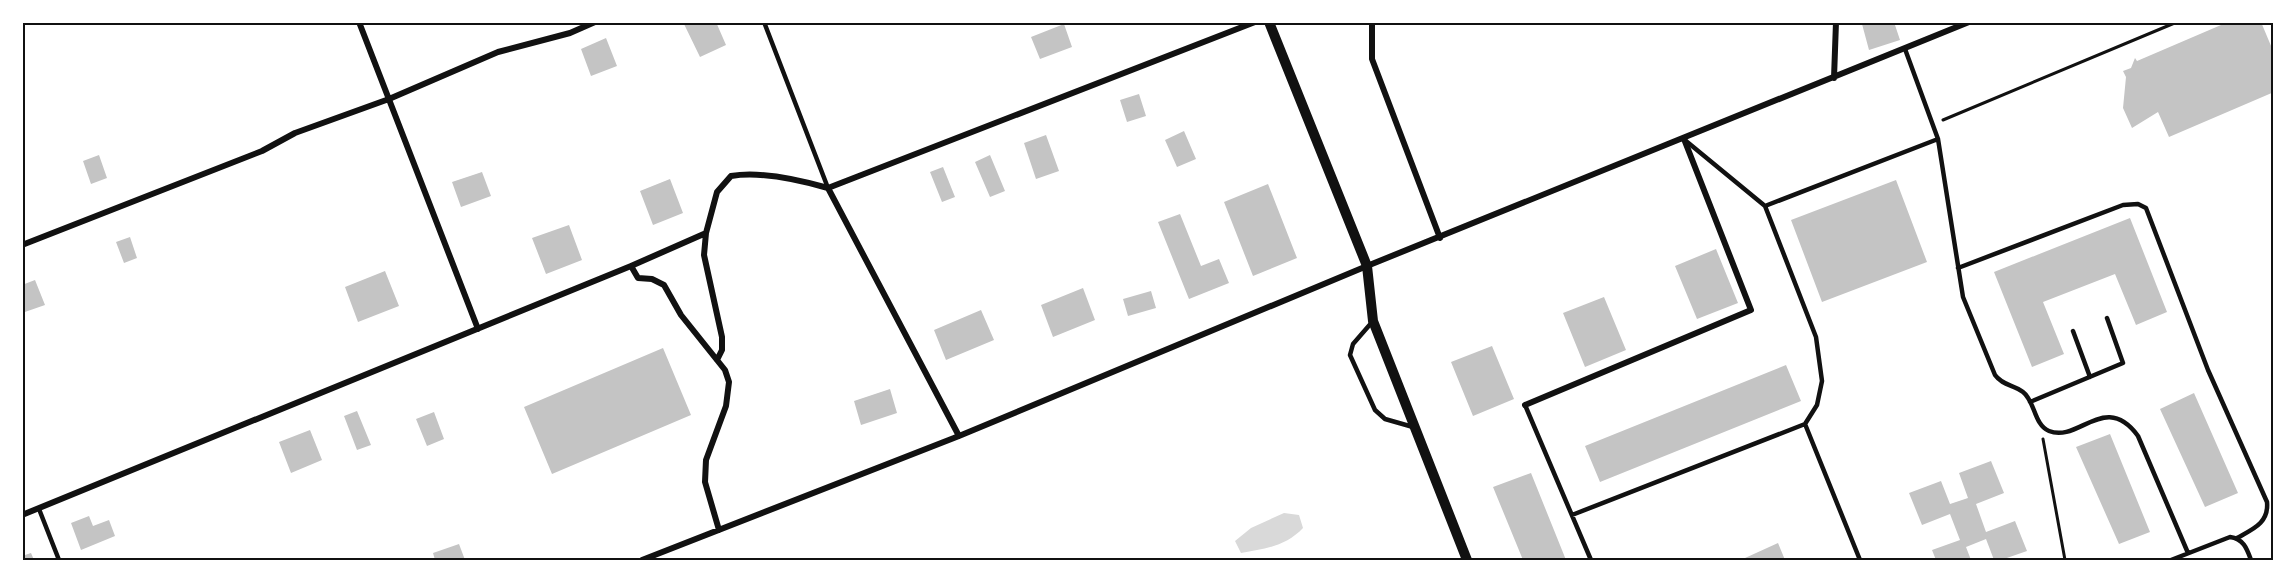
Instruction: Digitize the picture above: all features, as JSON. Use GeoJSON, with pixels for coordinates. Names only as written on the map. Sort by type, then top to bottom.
{"type":"FeatureCollection","features":[{"type":"Feature","properties":{"kind":"street"},"geometry":{"type":"LineString","coordinates":[[359,22],[478,329]]}},
{"type":"Feature","properties":{"kind":"street"},"geometry":{"type":"LineString","coordinates":[[22,245],[262,151],[295,133],[389,99],[498,52],[570,33],[595,22]]}},
{"type":"Feature","properties":{"kind":"street"},"geometry":{"type":"LineString","coordinates":[[717,360],[722,350],[722,337],[704,255],[706,233],[717,192],[731,176],[743,174],[811,183],[828,188],[1255,22]]}},
{"type":"Feature","properties":{"kind":"street"},"geometry":{"type":"LineString","coordinates":[[1269,22],[1367,266],[1373,321],[1467,561]]}},
{"type":"Feature","properties":{"kind":"street"},"geometry":{"type":"LineString","coordinates":[[1372,22],[1372,58],[1440,238]]}},
{"type":"Feature","properties":{"kind":"street"},"geometry":{"type":"LineString","coordinates":[[1833,78],[1836,22]]}},
{"type":"Feature","properties":{"kind":"street"},"geometry":{"type":"LineString","coordinates":[[642,561],[959,436],[1367,266],[1969,22]]}},
{"type":"Feature","properties":{"kind":"street"},"geometry":{"type":"LineString","coordinates":[[1526,405],[1751,310],[1684,139]]}},
{"type":"Feature","properties":{"kind":"street"},"geometry":{"type":"LineString","coordinates":[[828,188],[959,436]]}},
{"type":"Feature","properties":{"kind":"street"},"geometry":{"type":"LineString","coordinates":[[22,515],[631,266],[706,233]]}},
{"type":"Feature","properties":{"kind":"street"},"geometry":{"type":"LineString","coordinates":[[631,266],[638,278],[652,279],[664,285],[681,315],[725,370],[729,382],[726,406],[706,460],[705,482],[719,530]]}},
{"type":"Feature","properties":{"kind":"lane"},"geometry":{"type":"LineString","coordinates":[[764,22],[828,188]]}},
{"type":"Feature","properties":{"kind":"lane"},"geometry":{"type":"LineString","coordinates":[[1905,49],[1938,139],[1963,297],[1995,375],[2002,382],[2023,392],[2040,423],[2050,431],[2062,432],[2101,417],[2123,421],[2131,427],[2138,436],[2188,553]]}},
{"type":"Feature","properties":{"kind":"lane"},"geometry":{"type":"LineString","coordinates":[[1572,515],[1805,424],[1817,405],[1822,381],[1816,337],[1765,206],[1684,139]]}},
{"type":"Feature","properties":{"kind":"lane"},"geometry":{"type":"LineString","coordinates":[[1765,206],[1938,139]]}},
{"type":"Feature","properties":{"kind":"lane"},"geometry":{"type":"LineString","coordinates":[[1958,268],[2123,206],[2138,204],[2146,208],[2208,370],[2267,502],[2268,510],[2261,524],[2237,538],[2223,538],[2171,561]]}},
{"type":"Feature","properties":{"kind":"lane"},"geometry":{"type":"LineString","coordinates":[[2030,402],[2123,363],[2107,318]]}},
{"type":"Feature","properties":{"kind":"lane"},"geometry":{"type":"LineString","coordinates":[[1373,321],[1353,344],[1350,355],[1375,410],[1385,419],[1414,427]]}},
{"type":"Feature","properties":{"kind":"lane"},"geometry":{"type":"LineString","coordinates":[[2073,332],[2090,377]]}},
{"type":"Feature","properties":{"kind":"lane"},"geometry":{"type":"LineString","coordinates":[[1526,405],[1591,561]]}},
{"type":"Feature","properties":{"kind":"lane"},"geometry":{"type":"LineString","coordinates":[[1805,424],[1860,561]]}},
{"type":"Feature","properties":{"kind":"lane"},"geometry":{"type":"LineString","coordinates":[[39,509],[59,561]]}},
{"type":"Feature","properties":{"kind":"lane"},"geometry":{"type":"LineString","coordinates":[[2237,538],[2243,543],[2251,561]]}},
{"type":"Feature","properties":{"kind":"path"},"geometry":{"type":"LineString","coordinates":[[1933,124],[2177,22]]}},
{"type":"Feature","properties":{"kind":"path"},"geometry":{"type":"LineString","coordinates":[[2040,423],[2065,561]]}},
{"type":"Feature","properties":{"kind":"shaded area"},"geometry":{"type":"Polygon","coordinates":[[[1284,513],[1299,515],[1303,528],[1282,543],[1241,553],[1235,541],[1251,528],[1284,513]]]}},
{"type":"Feature","properties":{"kind":"building"},"geometry":{"type":"Polygon","coordinates":[[[687,22],[716,22],[726,45],[700,57],[684,24],[687,22]]]}},
{"type":"Feature","properties":{"kind":"building"},"geometry":{"type":"Polygon","coordinates":[[[1864,22],[1894,22],[1900,40],[1869,50],[1862,24],[1864,22]]]}},
{"type":"Feature","properties":{"kind":"building"},"geometry":{"type":"Polygon","coordinates":[[[2228,22],[2261,22],[2274,53],[2274,92],[2169,137],[2158,112],[2132,128],[2123,108],[2126,77],[2123,71],[2131,68],[2135,58],[2137,61],[2228,22]]]}},
{"type":"Feature","properties":{"kind":"building"},"geometry":{"type":"Polygon","coordinates":[[[1064,24],[1072,47],[1040,59],[1031,37],[1064,24]]]}},
{"type":"Feature","properties":{"kind":"building"},"geometry":{"type":"Polygon","coordinates":[[[606,38],[617,66],[591,76],[581,49],[606,38]]]}},
{"type":"Feature","properties":{"kind":"building"},"geometry":{"type":"Polygon","coordinates":[[[1139,94],[1146,116],[1127,122],[1120,100],[1139,94]]]}},
{"type":"Feature","properties":{"kind":"building"},"geometry":{"type":"Polygon","coordinates":[[[1184,131],[1196,159],[1177,167],[1165,140],[1184,131]]]}},
{"type":"Feature","properties":{"kind":"building"},"geometry":{"type":"Polygon","coordinates":[[[1046,135],[1059,171],[1036,179],[1024,143],[1046,135]]]}},
{"type":"Feature","properties":{"kind":"building"},"geometry":{"type":"Polygon","coordinates":[[[99,155],[107,178],[91,184],[83,161],[99,155]]]}},
{"type":"Feature","properties":{"kind":"building"},"geometry":{"type":"Polygon","coordinates":[[[990,155],[1005,191],[990,197],[975,162],[990,155]]]}},
{"type":"Feature","properties":{"kind":"building"},"geometry":{"type":"Polygon","coordinates":[[[943,167],[955,197],[942,202],[930,172],[943,167]]]}},
{"type":"Feature","properties":{"kind":"building"},"geometry":{"type":"Polygon","coordinates":[[[482,172],[491,196],[461,207],[452,182],[482,172]]]}},
{"type":"Feature","properties":{"kind":"building"},"geometry":{"type":"Polygon","coordinates":[[[670,179],[683,213],[653,225],[640,191],[670,179]]]}},
{"type":"Feature","properties":{"kind":"building"},"geometry":{"type":"Polygon","coordinates":[[[1896,180],[1927,262],[1822,302],[1791,220],[1896,180]]]}},
{"type":"Feature","properties":{"kind":"building"},"geometry":{"type":"Polygon","coordinates":[[[1268,184],[1297,258],[1253,276],[1224,202],[1268,184]]]}},
{"type":"Feature","properties":{"kind":"building"},"geometry":{"type":"Polygon","coordinates":[[[1180,214],[1201,266],[1219,259],[1229,283],[1189,299],[1158,222],[1180,214]]]}},
{"type":"Feature","properties":{"kind":"building"},"geometry":{"type":"Polygon","coordinates":[[[2130,218],[2167,312],[2136,325],[2115,274],[2043,302],[2064,354],[2032,367],[1994,272],[2130,218]]]}},
{"type":"Feature","properties":{"kind":"building"},"geometry":{"type":"Polygon","coordinates":[[[569,225],[582,260],[546,274],[532,238],[569,225]]]}},
{"type":"Feature","properties":{"kind":"building"},"geometry":{"type":"Polygon","coordinates":[[[130,237],[137,258],[124,263],[116,242],[130,237]]]}},
{"type":"Feature","properties":{"kind":"building"},"geometry":{"type":"Polygon","coordinates":[[[1716,249],[1738,303],[1697,319],[1675,266],[1716,249]]]}},
{"type":"Feature","properties":{"kind":"building"},"geometry":{"type":"Polygon","coordinates":[[[385,271],[399,306],[358,322],[345,287],[385,271]]]}},
{"type":"Feature","properties":{"kind":"building"},"geometry":{"type":"Polygon","coordinates":[[[35,280],[45,305],[22,313],[22,285],[35,280]]]}},
{"type":"Feature","properties":{"kind":"building"},"geometry":{"type":"Polygon","coordinates":[[[1083,288],[1095,320],[1053,337],[1041,305],[1083,288]]]}},
{"type":"Feature","properties":{"kind":"building"},"geometry":{"type":"Polygon","coordinates":[[[1151,291],[1156,308],[1128,316],[1123,299],[1151,291]]]}},
{"type":"Feature","properties":{"kind":"building"},"geometry":{"type":"Polygon","coordinates":[[[1604,297],[1626,350],[1585,367],[1563,313],[1604,297]]]}},
{"type":"Feature","properties":{"kind":"building"},"geometry":{"type":"Polygon","coordinates":[[[981,310],[994,340],[946,360],[934,330],[981,310]]]}},
{"type":"Feature","properties":{"kind":"building"},"geometry":{"type":"Polygon","coordinates":[[[1492,346],[1514,399],[1473,416],[1451,362],[1492,346]]]}},
{"type":"Feature","properties":{"kind":"building"},"geometry":{"type":"Polygon","coordinates":[[[663,348],[691,415],[552,474],[524,407],[663,348]]]}},
{"type":"Feature","properties":{"kind":"building"},"geometry":{"type":"Polygon","coordinates":[[[1786,365],[1801,401],[1600,482],[1585,446],[1786,365]]]}},
{"type":"Feature","properties":{"kind":"building"},"geometry":{"type":"Polygon","coordinates":[[[890,389],[897,413],[861,425],[854,401],[890,389]]]}},
{"type":"Feature","properties":{"kind":"building"},"geometry":{"type":"Polygon","coordinates":[[[2194,393],[2238,493],[2205,507],[2160,409],[2194,393]]]}},
{"type":"Feature","properties":{"kind":"building"},"geometry":{"type":"Polygon","coordinates":[[[357,411],[371,445],[357,450],[344,416],[357,411]]]}},
{"type":"Feature","properties":{"kind":"building"},"geometry":{"type":"Polygon","coordinates":[[[434,412],[444,439],[427,446],[416,419],[434,412]]]}},
{"type":"Feature","properties":{"kind":"building"},"geometry":{"type":"Polygon","coordinates":[[[310,430],[322,460],[291,473],[279,442],[310,430]]]}},
{"type":"Feature","properties":{"kind":"building"},"geometry":{"type":"Polygon","coordinates":[[[2110,434],[2150,532],[2119,544],[2076,447],[2110,434]]]}},
{"type":"Feature","properties":{"kind":"building"},"geometry":{"type":"Polygon","coordinates":[[[1991,461],[2004,493],[1976,504],[1986,532],[2015,521],[2027,551],[2001,560],[1994,560],[1986,539],[1966,547],[1971,560],[1936,560],[1932,550],[1960,540],[1950,514],[1922,525],[1909,493],[1941,481],[1950,504],[1968,498],[1959,473],[1991,461]]]}},
{"type":"Feature","properties":{"kind":"building"},"geometry":{"type":"Polygon","coordinates":[[[1531,473],[1566,560],[1523,560],[1493,487],[1531,473]]]}},
{"type":"Feature","properties":{"kind":"building"},"geometry":{"type":"Polygon","coordinates":[[[89,516],[93,526],[109,520],[115,536],[81,550],[71,523],[89,516]]]}},
{"type":"Feature","properties":{"kind":"building"},"geometry":{"type":"Polygon","coordinates":[[[1778,543],[1785,560],[1739,560],[1745,558],[1778,543]]]}},
{"type":"Feature","properties":{"kind":"building"},"geometry":{"type":"Polygon","coordinates":[[[459,544],[465,560],[435,560],[433,553],[459,544]]]}},
{"type":"Feature","properties":{"kind":"building"},"geometry":{"type":"Polygon","coordinates":[[[31,553],[34,560],[22,560],[22,556],[31,553]]]}}]}
